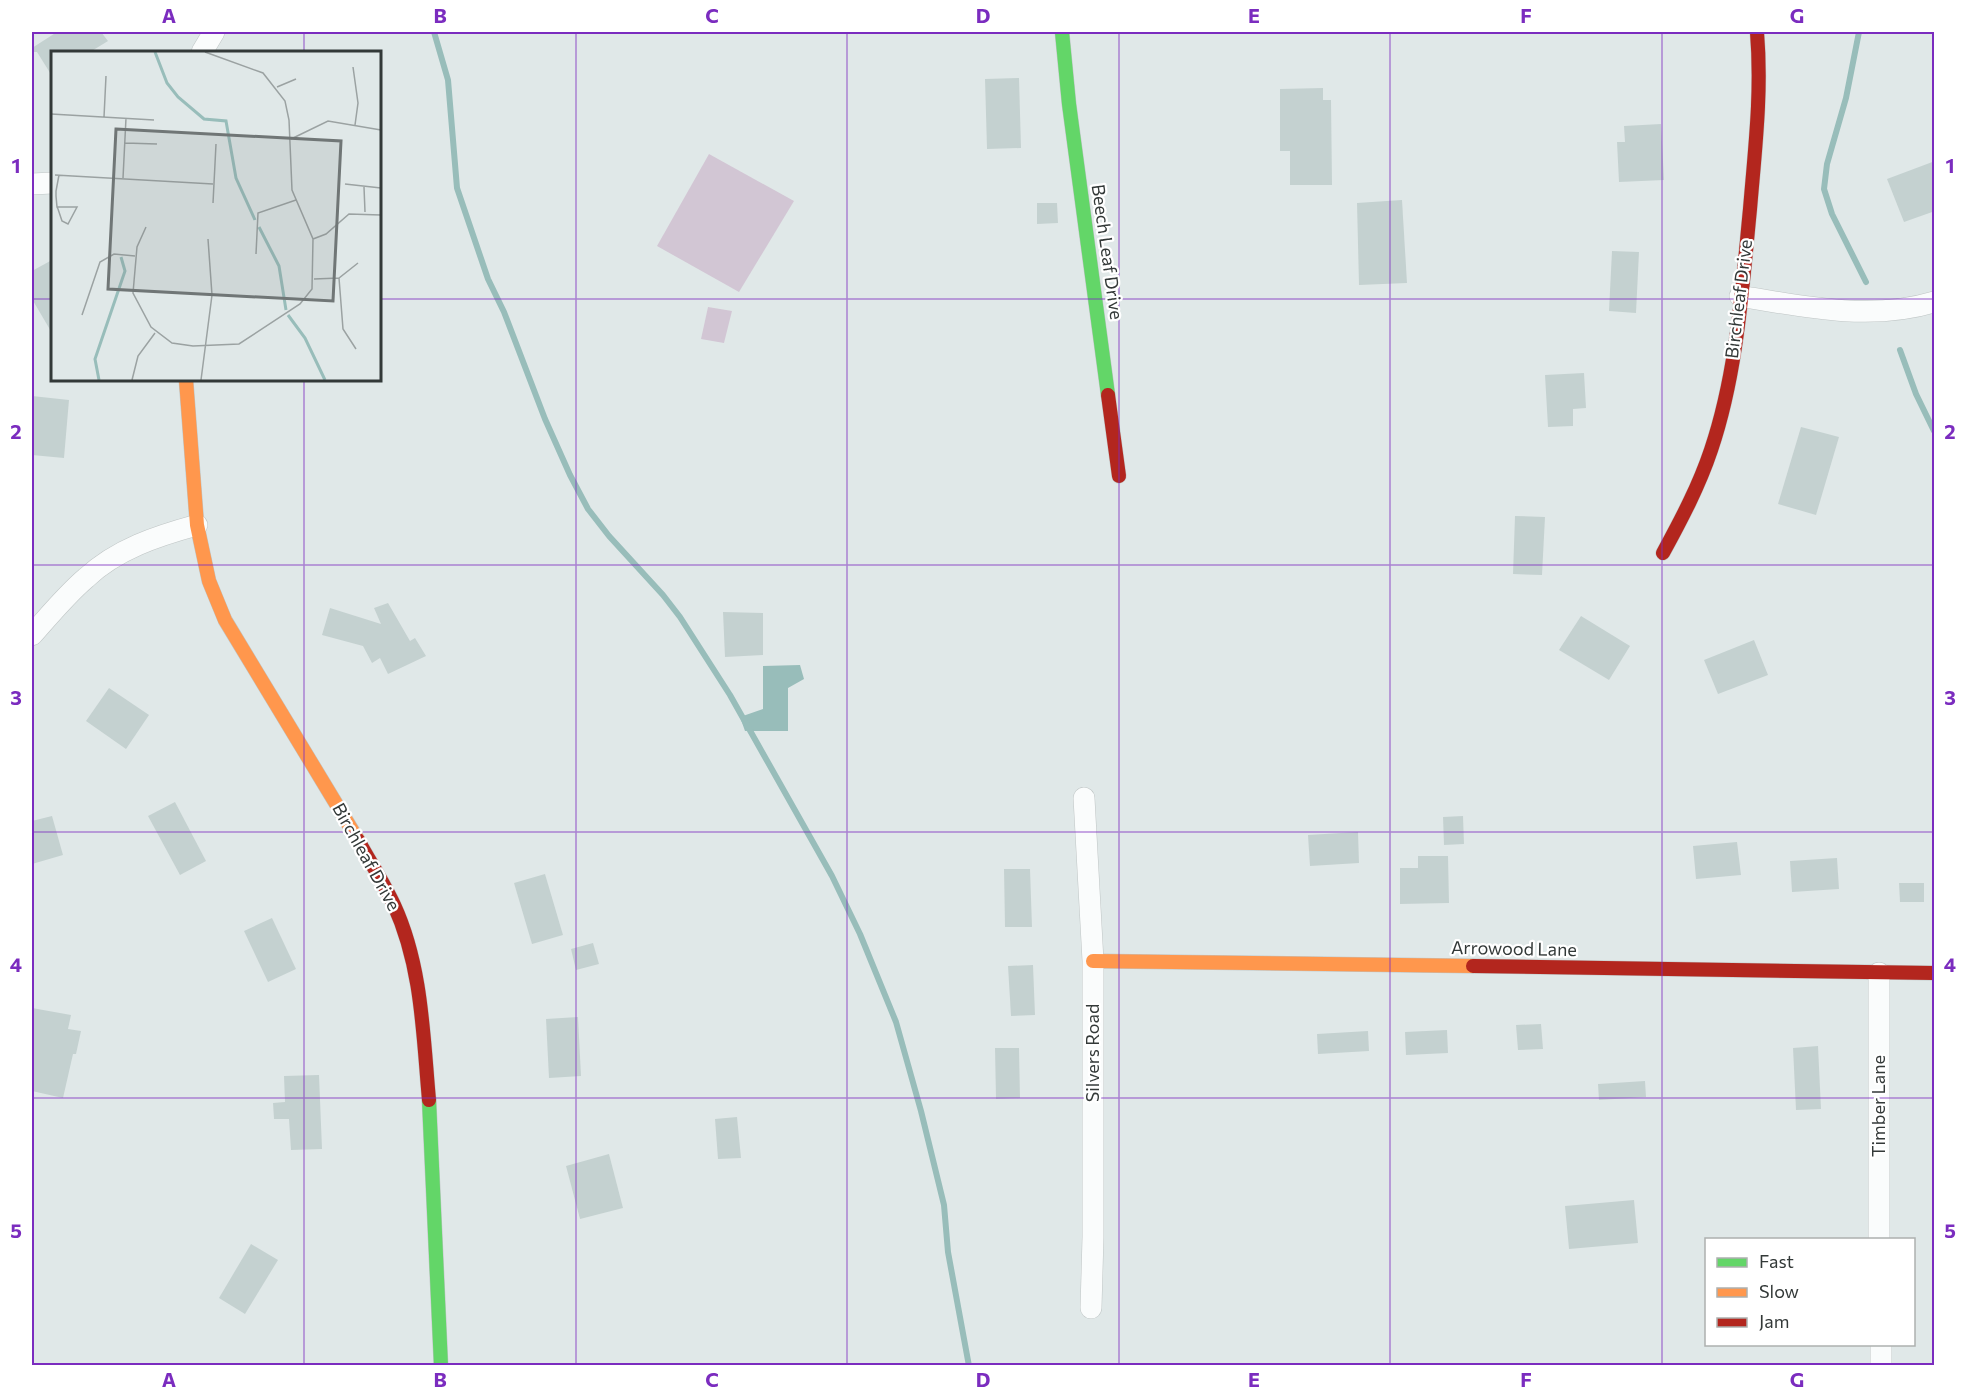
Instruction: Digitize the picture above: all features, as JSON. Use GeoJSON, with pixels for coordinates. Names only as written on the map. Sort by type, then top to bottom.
{"type":"FeatureCollection","features":[{"type":"Feature","properties":{"kind":"street"},"geometry":{"type":"LineString","coordinates":[[203,51],[214,32]]}},
{"type":"Feature","properties":{"kind":"street","name":"Beech Leaf Drive"},"geometry":{"type":"LineString","coordinates":[[1062,32],[1119,476]]}},
{"type":"Feature","properties":{"kind":"street","name":"Birchleaf Drive"},"geometry":{"type":"LineString","coordinates":[[1663,553],[1686,511],[1711,449],[1729,380],[1758,125],[1760,88],[1757,32]]}},
{"type":"Feature","properties":{"kind":"street"},"geometry":{"type":"LineString","coordinates":[[32,184],[51,183]]}},
{"type":"Feature","properties":{"kind":"street"},"geometry":{"type":"LineString","coordinates":[[1740,296],[1800,306],[1857,311],[1900,310],[1935,302]]}},
{"type":"Feature","properties":{"kind":"street","name":"Birchleaf Drive"},"geometry":{"type":"LineString","coordinates":[[186,381],[197,525],[209,581],[225,620],[344,815],[394,905],[408,942],[420,991],[425,1041],[441,1365]]}},
{"type":"Feature","properties":{"kind":"street"},"geometry":{"type":"LineString","coordinates":[[32,635],[87,577],[114,557],[159,535],[197,525]]}},
{"type":"Feature","properties":{"kind":"street","name":"Silvers Road"},"geometry":{"type":"LineString","coordinates":[[1084,798],[1093,961],[1091,1308]]}},
{"type":"Feature","properties":{"kind":"street","name":"Arrowood Lane"},"geometry":{"type":"LineString","coordinates":[[1093,961],[1935,973]]}},
{"type":"Feature","properties":{"kind":"street","name":"Timber Lane"},"geometry":{"type":"LineString","coordinates":[[1879,973],[1879,1238]]}},
{"type":"Feature","properties":{"kind":"street"},"geometry":{"type":"LineString","coordinates":[[1881,1346],[1881,1365]]}},
{"type":"Feature","properties":{"kind":"shaded area"},"geometry":{"type":"Polygon","coordinates":[[[709,154],[794,201],[739,292],[657,246],[709,154]]]}},
{"type":"Feature","properties":{"kind":"shaded area"},"geometry":{"type":"Polygon","coordinates":[[[708,307],[732,311],[724,343],[701,339],[708,307]]]}},
{"type":"Feature","properties":{"kind":"water"},"geometry":{"type":"Polygon","coordinates":[[[800,665],[804,679],[788,688],[788,731],[745,731],[740,717],[763,709],[763,666],[800,665]]]}},
{"type":"Feature","properties":{"kind":"building"},"geometry":{"type":"Polygon","coordinates":[[[57,32],[101,32],[108,41],[92,51],[51,51],[51,74],[37,52],[32,52],[32,48],[57,32]]]}},
{"type":"Feature","properties":{"kind":"building"},"geometry":{"type":"Polygon","coordinates":[[[1019,78],[1021,148],[987,149],[985,79],[1019,78]]]}},
{"type":"Feature","properties":{"kind":"building"},"geometry":{"type":"Polygon","coordinates":[[[1323,88],[1323,100],[1331,100],[1332,185],[1290,185],[1290,151],[1280,151],[1280,89],[1323,88]]]}},
{"type":"Feature","properties":{"kind":"building"},"geometry":{"type":"Polygon","coordinates":[[[1661,124],[1664,180],[1619,182],[1617,142],[1625,142],[1624,126],[1661,124]]]}},
{"type":"Feature","properties":{"kind":"building"},"geometry":{"type":"Polygon","coordinates":[[[1935,161],[1935,211],[1904,222],[1887,179],[1935,161]]]}},
{"type":"Feature","properties":{"kind":"building"},"geometry":{"type":"Polygon","coordinates":[[[1402,200],[1407,283],[1359,285],[1357,203],[1402,200]]]}},
{"type":"Feature","properties":{"kind":"building"},"geometry":{"type":"Polygon","coordinates":[[[1037,203],[1057,203],[1058,223],[1037,224],[1037,203]]]}},
{"type":"Feature","properties":{"kind":"building"},"geometry":{"type":"Polygon","coordinates":[[[1612,251],[1639,252],[1636,313],[1609,311],[1612,251]]]}},
{"type":"Feature","properties":{"kind":"building"},"geometry":{"type":"Polygon","coordinates":[[[51,261],[51,331],[32,299],[32,271],[51,261]]]}},
{"type":"Feature","properties":{"kind":"building"},"geometry":{"type":"Polygon","coordinates":[[[1584,373],[1586,408],[1573,409],[1573,426],[1548,427],[1545,375],[1584,373]]]}},
{"type":"Feature","properties":{"kind":"building"},"geometry":{"type":"Polygon","coordinates":[[[32,396],[69,400],[64,458],[32,455],[32,396]]]}},
{"type":"Feature","properties":{"kind":"building"},"geometry":{"type":"Polygon","coordinates":[[[1801,427],[1839,437],[1816,515],[1778,504],[1801,427]]]}},
{"type":"Feature","properties":{"kind":"building"},"geometry":{"type":"Polygon","coordinates":[[[1515,516],[1545,517],[1542,575],[1513,574],[1515,516]]]}},
{"type":"Feature","properties":{"kind":"building"},"geometry":{"type":"Polygon","coordinates":[[[388,603],[410,641],[415,638],[426,656],[388,674],[380,658],[372,663],[363,646],[322,635],[330,608],[381,624],[374,608],[388,603]]]}},
{"type":"Feature","properties":{"kind":"building"},"geometry":{"type":"Polygon","coordinates":[[[723,612],[763,613],[763,655],[725,657],[723,612]]]}},
{"type":"Feature","properties":{"kind":"building"},"geometry":{"type":"Polygon","coordinates":[[[1581,616],[1630,646],[1609,680],[1559,650],[1581,616]]]}},
{"type":"Feature","properties":{"kind":"building"},"geometry":{"type":"Polygon","coordinates":[[[1754,640],[1768,675],[1718,694],[1704,660],[1754,640]]]}},
{"type":"Feature","properties":{"kind":"building"},"geometry":{"type":"Polygon","coordinates":[[[109,688],[149,715],[126,749],[86,721],[109,688]]]}},
{"type":"Feature","properties":{"kind":"building"},"geometry":{"type":"Polygon","coordinates":[[[175,802],[206,861],[180,875],[148,816],[175,802]]]}},
{"type":"Feature","properties":{"kind":"building"},"geometry":{"type":"Polygon","coordinates":[[[52,816],[63,855],[32,864],[32,821],[52,816]]]}},
{"type":"Feature","properties":{"kind":"building"},"geometry":{"type":"Polygon","coordinates":[[[1463,816],[1464,844],[1444,845],[1443,817],[1463,816]]]}},
{"type":"Feature","properties":{"kind":"building"},"geometry":{"type":"Polygon","coordinates":[[[1358,832],[1359,863],[1310,866],[1308,835],[1358,832]]]}},
{"type":"Feature","properties":{"kind":"building"},"geometry":{"type":"Polygon","coordinates":[[[1737,842],[1741,875],[1696,879],[1693,846],[1737,842]]]}},
{"type":"Feature","properties":{"kind":"building"},"geometry":{"type":"Polygon","coordinates":[[[1418,856],[1448,856],[1449,903],[1400,904],[1400,868],[1418,868],[1418,856]]]}},
{"type":"Feature","properties":{"kind":"building"},"geometry":{"type":"Polygon","coordinates":[[[1837,858],[1839,889],[1792,892],[1790,861],[1837,858]]]}},
{"type":"Feature","properties":{"kind":"building"},"geometry":{"type":"Polygon","coordinates":[[[1004,869],[1030,869],[1032,927],[1005,927],[1004,869]]]}},
{"type":"Feature","properties":{"kind":"building"},"geometry":{"type":"Polygon","coordinates":[[[545,874],[563,935],[532,944],[514,883],[545,874]]]}},
{"type":"Feature","properties":{"kind":"building"},"geometry":{"type":"Polygon","coordinates":[[[1899,883],[1924,883],[1924,902],[1900,902],[1899,883]]]}},
{"type":"Feature","properties":{"kind":"building"},"geometry":{"type":"Polygon","coordinates":[[[272,918],[296,969],[268,982],[244,931],[272,918]]]}},
{"type":"Feature","properties":{"kind":"building"},"geometry":{"type":"Polygon","coordinates":[[[593,943],[599,964],[576,970],[571,949],[593,943]]]}},
{"type":"Feature","properties":{"kind":"building"},"geometry":{"type":"Polygon","coordinates":[[[1033,965],[1035,1015],[1011,1016],[1008,966],[1033,965]]]}},
{"type":"Feature","properties":{"kind":"building"},"geometry":{"type":"Polygon","coordinates":[[[32,1008],[71,1015],[68,1029],[81,1031],[63,1098],[32,1091],[32,1008]]]}},
{"type":"Feature","properties":{"kind":"building"},"geometry":{"type":"Polygon","coordinates":[[[578,1017],[581,1076],[549,1078],[546,1019],[578,1017]]]}},
{"type":"Feature","properties":{"kind":"building"},"geometry":{"type":"Polygon","coordinates":[[[1541,1024],[1543,1049],[1518,1050],[1516,1025],[1541,1024]]]}},
{"type":"Feature","properties":{"kind":"building"},"geometry":{"type":"Polygon","coordinates":[[[1447,1030],[1448,1053],[1406,1055],[1405,1032],[1447,1030]]]}},
{"type":"Feature","properties":{"kind":"building"},"geometry":{"type":"Polygon","coordinates":[[[1368,1031],[1369,1051],[1318,1054],[1317,1034],[1368,1031]]]}},
{"type":"Feature","properties":{"kind":"building"},"geometry":{"type":"Polygon","coordinates":[[[1818,1046],[1821,1109],[1796,1110],[1793,1048],[1818,1046]]]}},
{"type":"Feature","properties":{"kind":"building"},"geometry":{"type":"Polygon","coordinates":[[[995,1048],[1019,1048],[1020,1098],[996,1099],[995,1048]]]}},
{"type":"Feature","properties":{"kind":"building"},"geometry":{"type":"Polygon","coordinates":[[[319,1075],[322,1149],[291,1150],[289,1119],[274,1119],[273,1103],[285,1102],[284,1076],[319,1075]]]}},
{"type":"Feature","properties":{"kind":"building"},"geometry":{"type":"Polygon","coordinates":[[[1645,1081],[1646,1097],[1599,1100],[1598,1084],[1645,1081]]]}},
{"type":"Feature","properties":{"kind":"building"},"geometry":{"type":"Polygon","coordinates":[[[737,1117],[741,1158],[718,1159],[715,1119],[737,1117]]]}},
{"type":"Feature","properties":{"kind":"building"},"geometry":{"type":"Polygon","coordinates":[[[609,1154],[623,1208],[580,1219],[566,1166],[609,1154]]]}},
{"type":"Feature","properties":{"kind":"building"},"geometry":{"type":"Polygon","coordinates":[[[1634,1200],[1638,1243],[1569,1249],[1565,1206],[1634,1200]]]}},
{"type":"Feature","properties":{"kind":"building"},"geometry":{"type":"Polygon","coordinates":[[[251,1244],[278,1260],[245,1314],[219,1298],[251,1244]]]}},
{"type":"Feature","properties":{"kind":"waterway"},"geometry":{"type":"LineString","coordinates":[[434,32],[448,80],[457,188],[488,279],[504,312],[545,419],[570,475],[588,509],[680,617],[730,695],[832,876],[860,934],[896,1022],[944,1205],[948,1252],[969,1366]]}},
{"type":"Feature","properties":{"kind":"waterway"},"geometry":{"type":"LineString","coordinates":[[1859,32],[1846,98],[1827,164],[1824,189],[1832,214],[1866,282]]}},
{"type":"Feature","properties":{"kind":"waterway"},"geometry":{"type":"LineString","coordinates":[[1900,350],[1916,394],[1934,431]]}},
{"type":"Feature","properties":{"kind":"traffic: fast"},"geometry":{"type":"LineString","coordinates":[[1062,32],[1069,104],[1108,395]]}},
{"type":"Feature","properties":{"kind":"traffic: fast"},"geometry":{"type":"LineString","coordinates":[[429,1100],[441,1366]]}},
{"type":"Feature","properties":{"kind":"traffic: slow"},"geometry":{"type":"LineString","coordinates":[[186,381],[197,525],[209,581],[225,620],[358,840]]}},
{"type":"Feature","properties":{"kind":"traffic: slow"},"geometry":{"type":"LineString","coordinates":[[1093,961],[1473,966]]}},
{"type":"Feature","properties":{"kind":"traffic: jam"},"geometry":{"type":"LineString","coordinates":[[1663,553],[1689,503],[1711,450],[1733,361],[1756,142],[1759,77],[1757,32]]}},
{"type":"Feature","properties":{"kind":"traffic: jam"},"geometry":{"type":"LineString","coordinates":[[1108,395],[1119,476]]}},
{"type":"Feature","properties":{"kind":"traffic: jam"},"geometry":{"type":"LineString","coordinates":[[358,840],[394,905],[410,952],[420,1001],[429,1100]]}},
{"type":"Feature","properties":{"kind":"traffic: jam"},"geometry":{"type":"LineString","coordinates":[[1473,966],[1934,973]]}}]}
